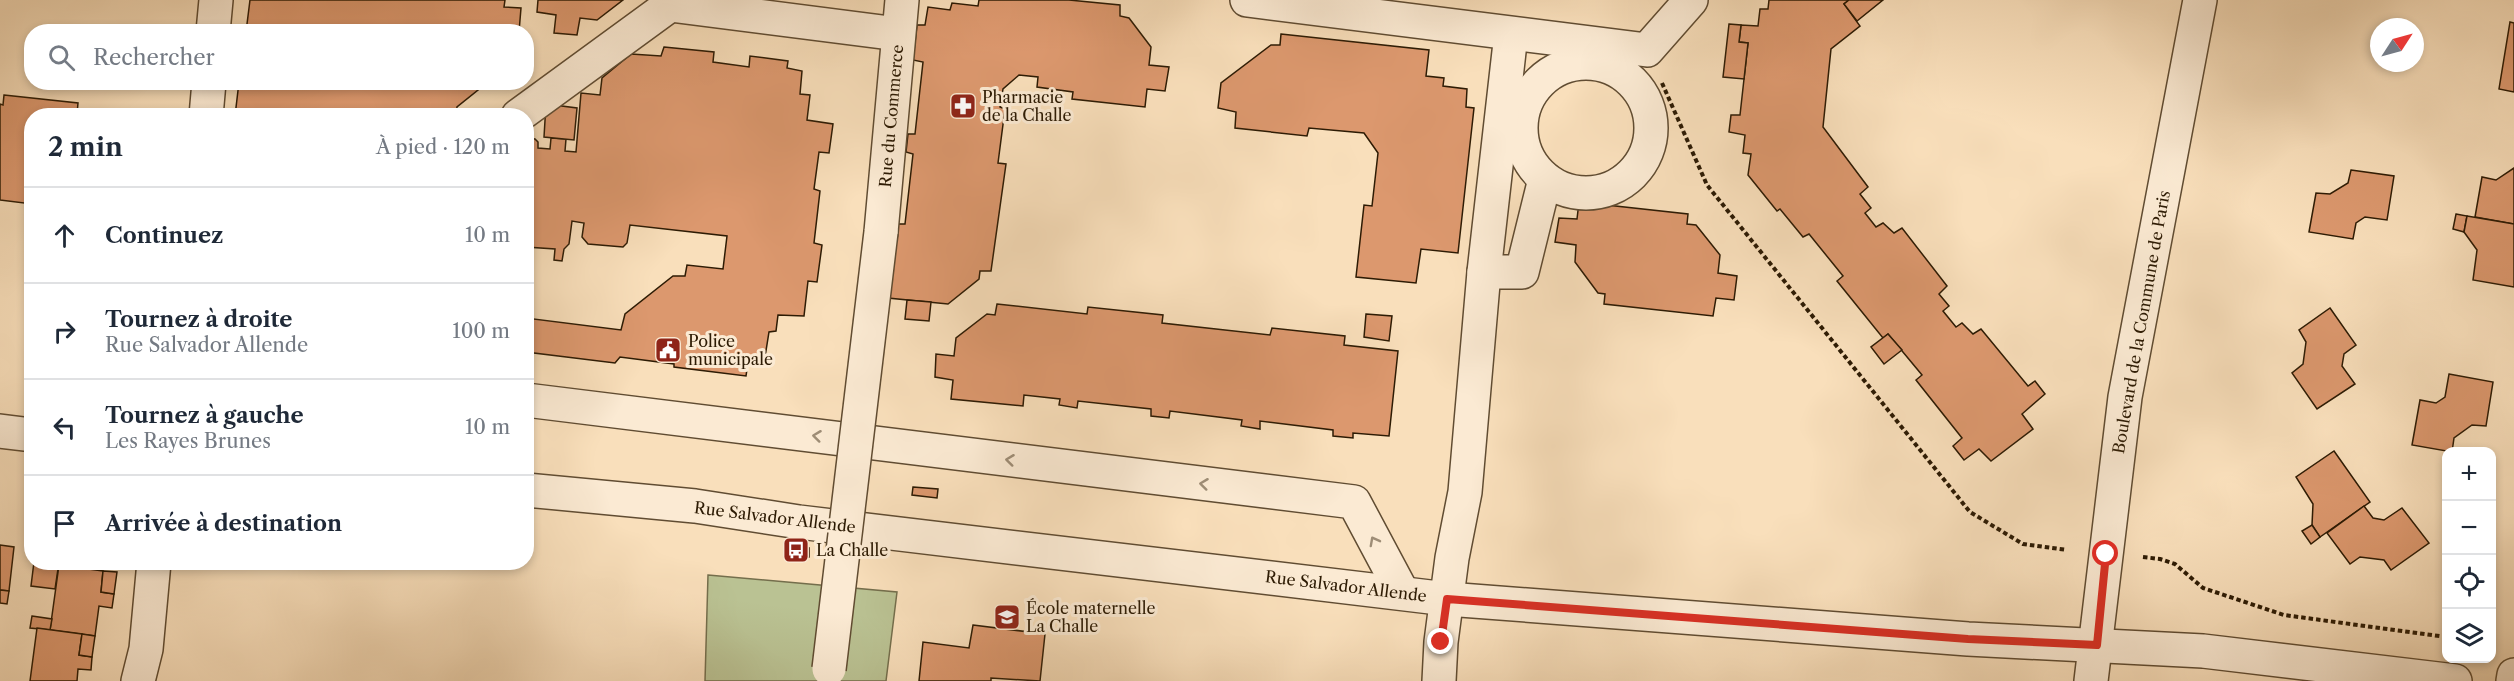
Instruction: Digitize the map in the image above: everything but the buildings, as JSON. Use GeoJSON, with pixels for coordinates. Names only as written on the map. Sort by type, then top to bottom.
{"type":"FeatureCollection","features":[{"type":"Feature","properties":{"kind":"street"},"geometry":{"type":"LineString","coordinates":[[214,24],[216,0]]}},
{"type":"Feature","properties":{"kind":"street","name":"Rue du Commerce"},"geometry":{"type":"LineString","coordinates":[[828,675],[881,232],[902,0]]}},
{"type":"Feature","properties":{"kind":"street"},"geometry":{"type":"LineString","coordinates":[[1247,0],[1647,50],[1691,0]]}},
{"type":"Feature","properties":{"kind":"street","name":"Boulevard de la Commune de Paris"},"geometry":{"type":"LineString","coordinates":[[2091,681],[2125,397],[2200,0]]}},
{"type":"Feature","properties":{"kind":"street"},"geometry":{"type":"LineString","coordinates":[[529,108],[671,2],[898,34]]}},
{"type":"Feature","properties":{"kind":"street"},"geometry":{"type":"LineString","coordinates":[[1439,681],[1441,642],[1465,492],[1484,273],[1511,34]]}},
{"type":"Feature","properties":{"kind":"street"},"geometry":{"type":"LineString","coordinates":[[207,108],[208,90]]}},
{"type":"Feature","properties":{"kind":"street"},"geometry":{"type":"LineString","coordinates":[[1484,273],[1522,272],[1545,179]]}},
{"type":"Feature","properties":{"kind":"street"},"geometry":{"type":"LineString","coordinates":[[534,401],[1354,502],[1402,592]]}},
{"type":"Feature","properties":{"kind":"street"},"geometry":{"type":"LineString","coordinates":[[0,431],[24,434]]}},
{"type":"Feature","properties":{"kind":"street","name":"Rue Salvador Allende"},"geometry":{"type":"LineString","coordinates":[[534,491],[694,507],[800,522],[1447,599],[1968,639],[2203,651],[2456,681]]}},
{"type":"Feature","properties":{"kind":"street"},"geometry":{"type":"LineString","coordinates":[[138,681],[146,650],[153,570]]}},
{"type":"Feature","properties":{"kind":"street"},"geometry":{"type":"LineString","coordinates":[[2513,681],[2514,675]]}},
{"type":"Feature","properties":{"kind":"path"},"geometry":{"type":"LineString","coordinates":[[1647,50],[1707,185],[1970,512],[2023,544],[2160,559],[2175,564],[2203,588],[2284,615],[2442,636]]}},
{"type":"Feature","properties":{"kind":"green space"},"geometry":{"type":"Polygon","coordinates":[[[708,575],[897,592],[886,681],[705,681],[708,575]]]}},
{"type":"Feature","properties":{"kind":"place","name":"Pharmacie de la Challe"},"geometry":{"type":"Point","coordinates":[963,106]}},
{"type":"Feature","properties":{"kind":"place","name":"Police municipale"},"geometry":{"type":"Point","coordinates":[668,350]}},
{"type":"Feature","properties":{"kind":"place","name":"La Challe"},"geometry":{"type":"Point","coordinates":[796,550]}},
{"type":"Feature","properties":{"kind":"place","name":"École maternelle La Challe"},"geometry":{"type":"Point","coordinates":[1007,617]}},
{"type":"Feature","properties":{"kind":"route"},"geometry":{"type":"LineString","coordinates":[[1441,642],[1447,599],[1968,639],[2097,645],[2106,554]]}}]}
